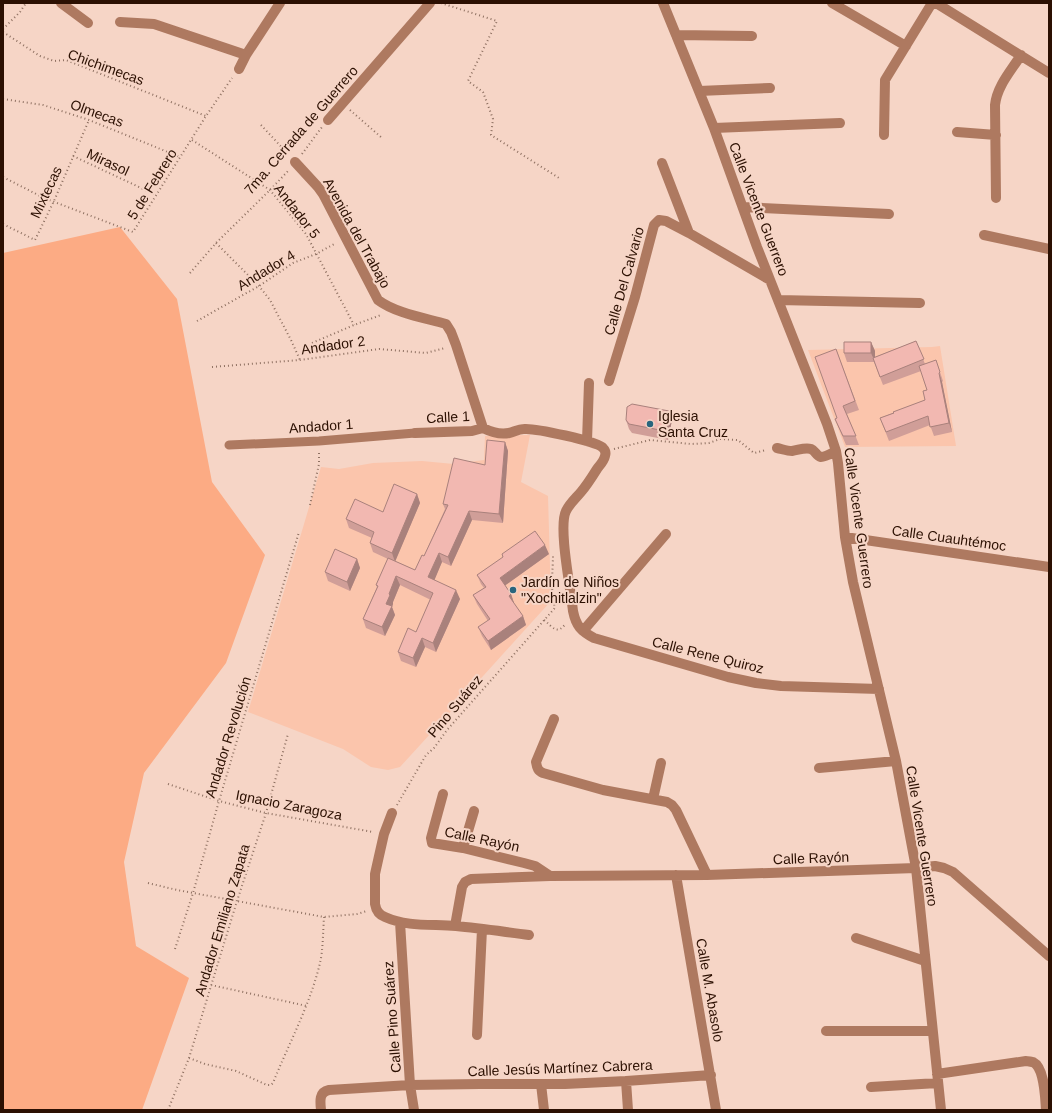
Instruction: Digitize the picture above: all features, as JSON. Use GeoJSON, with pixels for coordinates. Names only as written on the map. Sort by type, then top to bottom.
{"type":"FeatureCollection","features":[{"type":"Feature","properties":{"kind":"street"},"geometry":{"type":"LineString","coordinates":[[62,3],[88,23]]}},
{"type":"Feature","properties":{"kind":"street"},"geometry":{"type":"LineString","coordinates":[[239,69],[280,3]]}},
{"type":"Feature","properties":{"kind":"street","name":"7ma. Cerrada de Guerrero"},"geometry":{"type":"LineString","coordinates":[[328,120],[430,3]]}},
{"type":"Feature","properties":{"kind":"street","name":"Calle Vicente Guerrero"},"geometry":{"type":"LineString","coordinates":[[663,3],[714,128],[770,280],[827,424],[836,451],[845,537],[853,582],[896,761],[916,868],[941,1110]]}},
{"type":"Feature","properties":{"kind":"street"},"geometry":{"type":"LineString","coordinates":[[832,3],[906,46]]}},
{"type":"Feature","properties":{"kind":"street"},"geometry":{"type":"LineString","coordinates":[[884,135],[885,80],[932,3]]}},
{"type":"Feature","properties":{"kind":"street"},"geometry":{"type":"LineString","coordinates":[[936,3],[1049,73]]}},
{"type":"Feature","properties":{"kind":"street"},"geometry":{"type":"LineString","coordinates":[[120,22],[154,24],[246,56]]}},
{"type":"Feature","properties":{"kind":"street"},"geometry":{"type":"LineString","coordinates":[[676,34],[752,36]]}},
{"type":"Feature","properties":{"kind":"street"},"geometry":{"type":"LineString","coordinates":[[996,198],[996,96],[1021,55]]}},
{"type":"Feature","properties":{"kind":"street"},"geometry":{"type":"LineString","coordinates":[[699,91],[770,88]]}},
{"type":"Feature","properties":{"kind":"street"},"geometry":{"type":"LineString","coordinates":[[714,128],[840,123]]}},
{"type":"Feature","properties":{"kind":"street"},"geometry":{"type":"LineString","coordinates":[[957,132],[996,135]]}},
{"type":"Feature","properties":{"kind":"street","name":"Avenida del Trabajo"},"geometry":{"type":"LineString","coordinates":[[295,162],[323,194],[378,300],[397,310],[417,317],[446,324],[456,345],[483,428]]}},
{"type":"Feature","properties":{"kind":"street"},"geometry":{"type":"LineString","coordinates":[[662,163],[689,233]]}},
{"type":"Feature","properties":{"kind":"street"},"geometry":{"type":"LineString","coordinates":[[743,207],[889,214]]}},
{"type":"Feature","properties":{"kind":"street","name":"Calle Del Calvario"},"geometry":{"type":"LineString","coordinates":[[610,381],[635,297],[654,225],[659,220],[689,233],[770,280]]}},
{"type":"Feature","properties":{"kind":"street"},"geometry":{"type":"LineString","coordinates":[[984,235],[1049,249]]}},
{"type":"Feature","properties":{"kind":"street"},"geometry":{"type":"LineString","coordinates":[[778,300],[920,303]]}},
{"type":"Feature","properties":{"kind":"street"},"geometry":{"type":"LineString","coordinates":[[587,441],[589,383]]}},
{"type":"Feature","properties":{"kind":"street"},"geometry":{"type":"LineString","coordinates":[[483,428],[503,434],[525,428],[539,430],[600,445],[606,452],[606,456],[581,492],[570,504],[564,517],[564,540],[575,620],[582,631],[666,534]]}},
{"type":"Feature","properties":{"kind":"street","name":"Calle 1"},"geometry":{"type":"LineString","coordinates":[[415,433],[472,431],[483,428]]}},
{"type":"Feature","properties":{"kind":"street","name":"Andador 1"},"geometry":{"type":"LineString","coordinates":[[229,445],[319,441],[415,433]]}},
{"type":"Feature","properties":{"kind":"street"},"geometry":{"type":"LineString","coordinates":[[777,448],[790,451],[810,449],[821,457],[836,451]]}},
{"type":"Feature","properties":{"kind":"street","name":"Calle Cuauhtémoc"},"geometry":{"type":"LineString","coordinates":[[845,537],[1049,567]]}},
{"type":"Feature","properties":{"kind":"street","name":"Calle Rene Quiroz"},"geometry":{"type":"LineString","coordinates":[[582,631],[594,638],[728,677],[756,683],[780,686],[879,689]]}},
{"type":"Feature","properties":{"kind":"street"},"geometry":{"type":"LineString","coordinates":[[554,719],[536,762],[536,766],[539,771],[603,790],[667,802],[672,805],[676,810],[707,875]]}},
{"type":"Feature","properties":{"kind":"street"},"geometry":{"type":"LineString","coordinates":[[819,768],[896,761]]}},
{"type":"Feature","properties":{"kind":"street"},"geometry":{"type":"LineString","coordinates":[[653,799],[661,763]]}},
{"type":"Feature","properties":{"kind":"street","name":"Calle Rayón"},"geometry":{"type":"LineString","coordinates":[[443,794],[431,838],[434,844],[463,848],[536,866],[550,876]]}},
{"type":"Feature","properties":{"kind":"street"},"geometry":{"type":"LineString","coordinates":[[463,848],[474,810]]}},
{"type":"Feature","properties":{"kind":"street"},"geometry":{"type":"LineString","coordinates":[[392,813],[384,834],[375,874],[375,904],[380,914],[385,918],[400,922],[455,926],[529,935]]}},
{"type":"Feature","properties":{"kind":"street","name":"Calle Rayón"},"geometry":{"type":"LineString","coordinates":[[455,926],[462,887],[468,880],[471,879],[550,876],[707,875],[916,868],[936,866],[953,872],[1049,956]]}},
{"type":"Feature","properties":{"kind":"street","name":"Calle M. Abasolo"},"geometry":{"type":"LineString","coordinates":[[676,875],[716,1110]]}},
{"type":"Feature","properties":{"kind":"street","name":"Calle Pino Suárez"},"geometry":{"type":"LineString","coordinates":[[400,922],[410,1086],[414,1110]]}},
{"type":"Feature","properties":{"kind":"street"},"geometry":{"type":"LineString","coordinates":[[478,1035],[482,929]]}},
{"type":"Feature","properties":{"kind":"street"},"geometry":{"type":"LineString","coordinates":[[856,938],[925,961]]}},
{"type":"Feature","properties":{"kind":"street"},"geometry":{"type":"LineString","coordinates":[[826,1031],[932,1031]]}},
{"type":"Feature","properties":{"kind":"street"},"geometry":{"type":"LineString","coordinates":[[871,1087],[938,1078],[1026,1061],[1032,1062],[1036,1065],[1042,1077],[1046,1110]]}},
{"type":"Feature","properties":{"kind":"street","name":"Calle Jesús Martínez Cabrera"},"geometry":{"type":"LineString","coordinates":[[321,1110],[320,1098],[325,1091],[330,1090],[410,1086],[626,1081],[711,1076]]}},
{"type":"Feature","properties":{"kind":"street"},"geometry":{"type":"LineString","coordinates":[[626,1081],[628,1110]]}},
{"type":"Feature","properties":{"kind":"street"},"geometry":{"type":"LineString","coordinates":[[541,1084],[544,1110]]}},
{"type":"Feature","properties":{"kind":"path"},"geometry":{"type":"LineString","coordinates":[[3,30],[20,12],[26,3]]}},
{"type":"Feature","properties":{"kind":"path"},"geometry":{"type":"LineString","coordinates":[[439,3],[497,21],[468,81],[483,92],[493,119],[491,135],[559,178]]}},
{"type":"Feature","properties":{"kind":"path","name":"Chichimecas"},"geometry":{"type":"LineString","coordinates":[[3,30],[40,56],[54,61],[66,60],[206,116]]}},
{"type":"Feature","properties":{"kind":"path","name":"5 de Febrero"},"geometry":{"type":"LineString","coordinates":[[3,177],[54,201],[133,232],[206,116],[239,69]]}},
{"type":"Feature","properties":{"kind":"path","name":"Olmecas"},"geometry":{"type":"LineString","coordinates":[[3,99],[43,105],[89,120],[180,157]]}},
{"type":"Feature","properties":{"kind":"path"},"geometry":{"type":"LineString","coordinates":[[342,103],[382,138]]}},
{"type":"Feature","properties":{"kind":"path","name":"Mixtecas"},"geometry":{"type":"LineString","coordinates":[[3,224],[35,240],[54,201],[89,120]]}},
{"type":"Feature","properties":{"kind":"path","name":"7ma. Cerrada de Guerrero"},"geometry":{"type":"LineString","coordinates":[[190,273],[216,243],[270,190],[295,162],[328,120]]}},
{"type":"Feature","properties":{"kind":"path"},"geometry":{"type":"LineString","coordinates":[[261,125],[295,162]]}},
{"type":"Feature","properties":{"kind":"path","name":"Andador 5"},"geometry":{"type":"LineString","coordinates":[[192,140],[270,190],[306,234],[354,325]]}},
{"type":"Feature","properties":{"kind":"path","name":"Mirasol"},"geometry":{"type":"LineString","coordinates":[[73,156],[156,195]]}},
{"type":"Feature","properties":{"kind":"path","name":"Andador 4"},"geometry":{"type":"LineString","coordinates":[[197,322],[260,286],[293,263],[316,254],[346,238]]}},
{"type":"Feature","properties":{"kind":"path"},"geometry":{"type":"LineString","coordinates":[[216,243],[260,286],[270,300],[300,360]]}},
{"type":"Feature","properties":{"kind":"path"},"geometry":{"type":"LineString","coordinates":[[312,343],[354,325],[397,310]]}},
{"type":"Feature","properties":{"kind":"path","name":"Andador 2"},"geometry":{"type":"LineString","coordinates":[[212,367],[300,360],[379,349],[426,353],[456,345]]}},
{"type":"Feature","properties":{"kind":"path"},"geometry":{"type":"LineString","coordinates":[[606,452],[650,440],[691,444],[709,443],[720,439],[738,440],[754,453],[777,448]]}},
{"type":"Feature","properties":{"kind":"path"},"geometry":{"type":"LineString","coordinates":[[310,505],[319,464],[319,441]]}},
{"type":"Feature","properties":{"kind":"path","name":"Andador Revolución"},"geometry":{"type":"LineString","coordinates":[[176,949],[299,532]]}},
{"type":"Feature","properties":{"kind":"path","name":"Pino Suárez"},"geometry":{"type":"LineString","coordinates":[[392,813],[426,755],[434,748],[446,730],[554,609],[554,604]]}},
{"type":"Feature","properties":{"kind":"path"},"geometry":{"type":"LineString","coordinates":[[544,620],[556,630],[559,630],[574,611]]}},
{"type":"Feature","properties":{"kind":"path","name":"Andador Emiliano Zapata"},"geometry":{"type":"LineString","coordinates":[[168,1110],[189,1058],[237,901],[266,813],[288,734]]}},
{"type":"Feature","properties":{"kind":"path","name":"Ignacio Zaragoza"},"geometry":{"type":"LineString","coordinates":[[168,784],[219,801],[266,813],[384,834]]}},
{"type":"Feature","properties":{"kind":"path"},"geometry":{"type":"LineString","coordinates":[[148,883],[193,893],[324,917],[357,914],[376,908]]}},
{"type":"Feature","properties":{"kind":"path"},"geometry":{"type":"LineString","coordinates":[[189,1058],[206,1064],[236,1071],[267,1085],[271,1085],[273,1083],[307,1006],[321,962],[324,917]]}},
{"type":"Feature","properties":{"kind":"path"},"geometry":{"type":"LineString","coordinates":[[211,985],[307,1006]]}},
{"type":"Feature","properties":{"kind":"shaded area"},"geometry":{"type":"Polygon","coordinates":[[[120,227],[177,299],[212,482],[265,555],[226,663],[144,773],[124,862],[136,946],[189,978],[142,1110],[3,1110],[3,253],[120,227]]]}},
{"type":"Feature","properties":{"kind":"shaded area"},"geometry":{"type":"Polygon","coordinates":[[[940,346],[956,446],[845,447],[808,350],[940,346]]]}},
{"type":"Feature","properties":{"kind":"shaded area"},"geometry":{"type":"Polygon","coordinates":[[[530,435],[521,482],[548,496],[551,601],[400,767],[388,770],[371,767],[343,749],[248,712],[321,467],[339,469],[373,463],[422,461],[454,464],[484,460],[485,436],[530,435]]]}},
{"type":"Feature","properties":{"kind":"building"},"geometry":{"type":"Polygon","coordinates":[[[916,341],[924,359],[880,377],[873,358],[916,341]]]}},
{"type":"Feature","properties":{"kind":"building"},"geometry":{"type":"Polygon","coordinates":[[[844,342],[871,342],[871,353],[844,353],[844,342]]]}},
{"type":"Feature","properties":{"kind":"building"},"geometry":{"type":"Polygon","coordinates":[[[836,349],[855,401],[843,406],[856,436],[843,436],[835,419],[837,418],[815,357],[836,349]]]}},
{"type":"Feature","properties":{"kind":"building"},"geometry":{"type":"Polygon","coordinates":[[[936,360],[940,372],[949,423],[930,427],[928,416],[886,432],[880,418],[925,400],[923,391],[927,390],[919,366],[936,360]]]}},
{"type":"Feature","properties":{"kind":"building"},"geometry":{"type":"Polygon","coordinates":[[[632,404],[669,411],[665,431],[629,424],[626,420],[627,407],[632,404]]]}},
{"type":"Feature","properties":{"kind":"building"},"geometry":{"type":"Polygon","coordinates":[[[487,440],[505,442],[499,514],[469,511],[448,557],[439,553],[428,577],[456,590],[433,643],[422,638],[413,658],[398,652],[408,628],[416,632],[433,593],[396,576],[386,604],[392,606],[382,627],[363,619],[378,586],[376,585],[388,558],[415,570],[422,555],[424,556],[448,505],[443,504],[454,458],[485,465],[487,440]]]}},
{"type":"Feature","properties":{"kind":"building"},"geometry":{"type":"Polygon","coordinates":[[[394,484],[417,494],[392,553],[370,543],[374,532],[346,519],[355,499],[383,512],[394,484]]]}},
{"type":"Feature","properties":{"kind":"building"},"geometry":{"type":"Polygon","coordinates":[[[535,531],[545,545],[500,578],[511,594],[509,596],[523,616],[488,641],[478,627],[490,619],[473,595],[486,587],[477,575],[503,557],[502,554],[535,531]]]}},
{"type":"Feature","properties":{"kind":"building"},"geometry":{"type":"Polygon","coordinates":[[[335,549],[357,559],[347,582],[325,572],[335,549]]]}},
{"type":"Feature","properties":{"kind":"place","name":"Iglesia Santa Cruz"},"geometry":{"type":"Point","coordinates":[650,424]}},
{"type":"Feature","properties":{"kind":"place","name":"Jardín de Niños \"Xochitlalzin\""},"geometry":{"type":"Point","coordinates":[513,590]}}]}
